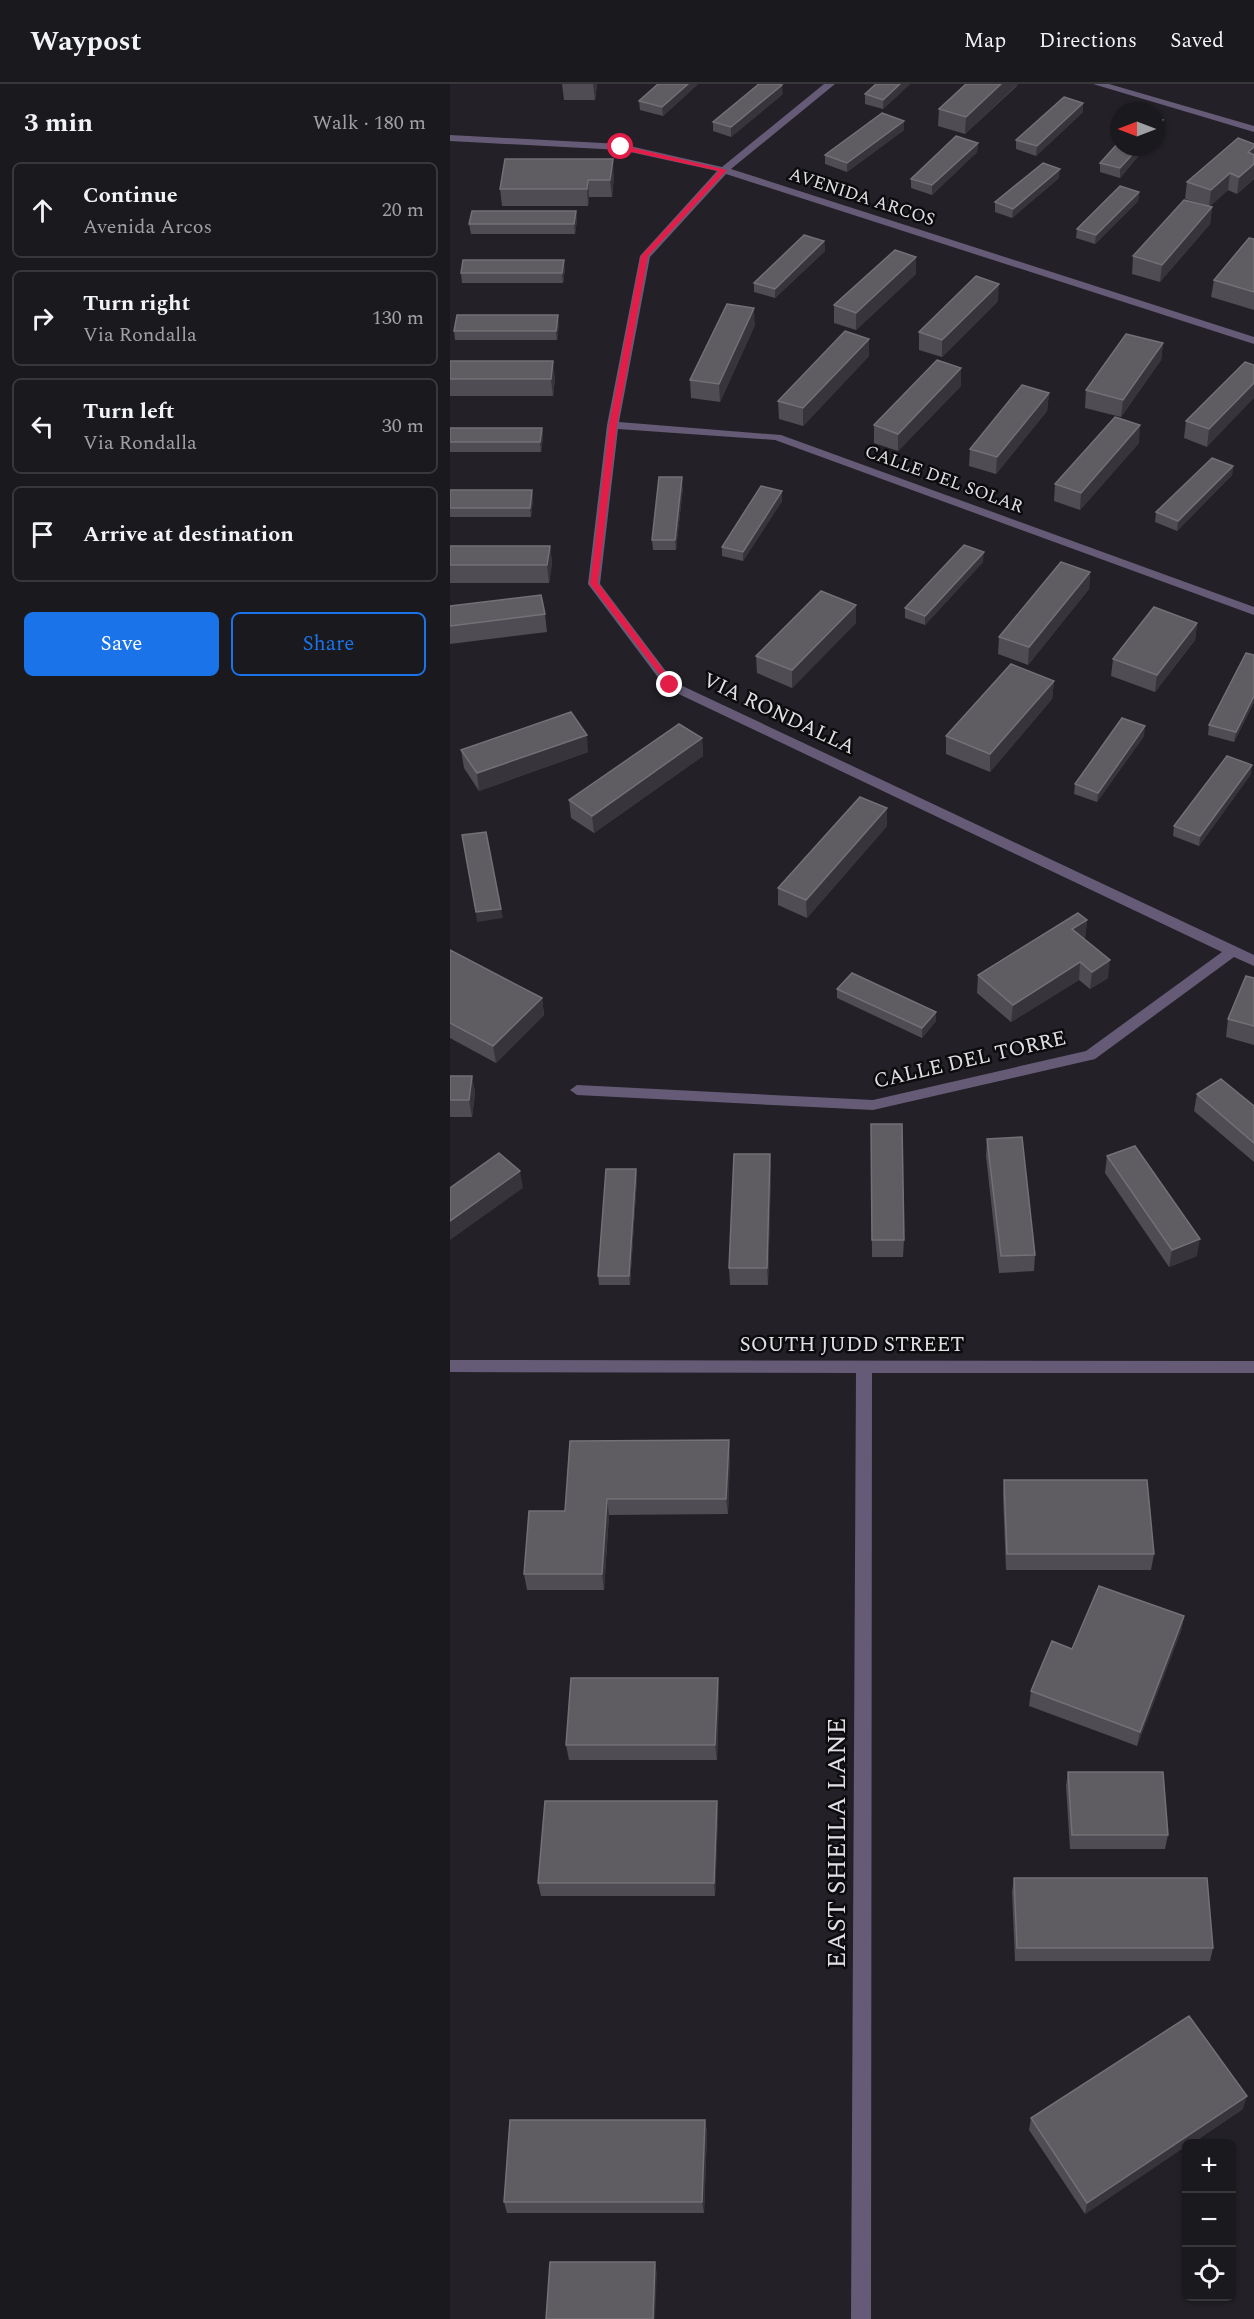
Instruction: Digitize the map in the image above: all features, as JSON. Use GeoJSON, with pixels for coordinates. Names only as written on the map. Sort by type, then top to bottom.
{"type":"FeatureCollection","features":[{"type":"Feature","properties":{"kind":"street","name":"VIA RONDALLA"},"geometry":{"type":"LineString","coordinates":[[830,84],[724,170],[645,256],[613,425],[594,584],[670,685],[1254,961]]}},
{"type":"Feature","properties":{"kind":"street"},"geometry":{"type":"LineString","coordinates":[[1098,84],[1254,129]]}},
{"type":"Feature","properties":{"kind":"street","name":"AVENIDA ARCOS"},"geometry":{"type":"LineString","coordinates":[[450,138],[621,147],[724,170],[1254,341]]}},
{"type":"Feature","properties":{"kind":"street","name":"CALLE DEL SOLAR"},"geometry":{"type":"LineString","coordinates":[[613,425],[777,437],[1254,611]]}},
{"type":"Feature","properties":{"kind":"street","name":"CALLE DEL TORRE"},"geometry":{"type":"LineString","coordinates":[[577,1090],[873,1105],[1090,1055],[1232,952]]}},
{"type":"Feature","properties":{"kind":"street","name":"SOUTH JUDD STREET"},"geometry":{"type":"LineString","coordinates":[[450,1366],[1254,1367]]}},
{"type":"Feature","properties":{"kind":"street","name":"EAST SHEILA LANE"},"geometry":{"type":"LineString","coordinates":[[861,2319],[864,1366]]}},
{"type":"Feature","properties":{"kind":"building"},"geometry":{"type":"Polygon","coordinates":[[[658,84],[688,84],[662,107],[639,101],[658,84]]]}},
{"type":"Feature","properties":{"kind":"building"},"geometry":{"type":"Polygon","coordinates":[[[759,84],[782,85],[731,127],[713,122],[759,84]]]}},
{"type":"Feature","properties":{"kind":"building"},"geometry":{"type":"Polygon","coordinates":[[[876,84],[900,84],[883,100],[865,94],[876,84]]]}},
{"type":"Feature","properties":{"kind":"building"},"geometry":{"type":"Polygon","coordinates":[[[966,84],[1001,84],[966,117],[939,109],[966,84]]]}},
{"type":"Feature","properties":{"kind":"building"},"geometry":{"type":"Polygon","coordinates":[[[1064,97],[1083,103],[1037,146],[1016,140],[1064,97]]]}},
{"type":"Feature","properties":{"kind":"building"},"geometry":{"type":"Polygon","coordinates":[[[882,113],[904,121],[847,163],[825,155],[882,113]]]}},
{"type":"Feature","properties":{"kind":"building"},"geometry":{"type":"Polygon","coordinates":[[[956,136],[978,143],[932,185],[911,179],[956,136]]]}},
{"type":"Feature","properties":{"kind":"building"},"geometry":{"type":"Polygon","coordinates":[[[1238,138],[1254,144],[1248,152],[1254,155],[1254,164],[1239,177],[1230,173],[1211,190],[1187,182],[1238,138]]]}},
{"type":"Feature","properties":{"kind":"building"},"geometry":{"type":"Polygon","coordinates":[[[1110,152],[1110,156],[1131,156],[1120,168],[1100,163],[1110,152]]]}},
{"type":"Feature","properties":{"kind":"building"},"geometry":{"type":"Polygon","coordinates":[[[505,159],[613,159],[610,180],[588,180],[587,189],[500,189],[505,159]]]}},
{"type":"Feature","properties":{"kind":"building"},"geometry":{"type":"Polygon","coordinates":[[[1043,163],[1060,169],[1013,209],[995,202],[1043,163]]]}},
{"type":"Feature","properties":{"kind":"building"},"geometry":{"type":"Polygon","coordinates":[[[1120,186],[1139,192],[1096,235],[1077,229],[1120,186]]]}},
{"type":"Feature","properties":{"kind":"building"},"geometry":{"type":"Polygon","coordinates":[[[1184,200],[1212,207],[1162,265],[1133,256],[1184,200]]]}},
{"type":"Feature","properties":{"kind":"building"},"geometry":{"type":"Polygon","coordinates":[[[472,211],[576,211],[574,224],[469,224],[472,211]]]}},
{"type":"Feature","properties":{"kind":"building"},"geometry":{"type":"Polygon","coordinates":[[[804,235],[824,241],[775,289],[754,283],[804,235]]]}},
{"type":"Feature","properties":{"kind":"building"},"geometry":{"type":"Polygon","coordinates":[[[1249,238],[1254,239],[1254,292],[1214,280],[1249,238]]]}},
{"type":"Feature","properties":{"kind":"building"},"geometry":{"type":"Polygon","coordinates":[[[895,250],[916,257],[856,313],[834,305],[895,250]]]}},
{"type":"Feature","properties":{"kind":"building"},"geometry":{"type":"Polygon","coordinates":[[[463,260],[564,260],[562,273],[461,273],[463,260]]]}},
{"type":"Feature","properties":{"kind":"building"},"geometry":{"type":"Polygon","coordinates":[[[976,276],[999,284],[942,340],[919,332],[976,276]]]}},
{"type":"Feature","properties":{"kind":"building"},"geometry":{"type":"Polygon","coordinates":[[[727,304],[754,308],[719,384],[690,380],[727,304]]]}},
{"type":"Feature","properties":{"kind":"building"},"geometry":{"type":"Polygon","coordinates":[[[457,315],[558,315],[556,331],[454,331],[457,315]]]}},
{"type":"Feature","properties":{"kind":"building"},"geometry":{"type":"Polygon","coordinates":[[[845,331],[869,339],[803,408],[778,401],[845,331]]]}},
{"type":"Feature","properties":{"kind":"building"},"geometry":{"type":"Polygon","coordinates":[[[1126,334],[1163,343],[1123,400],[1086,390],[1126,334]]]}},
{"type":"Feature","properties":{"kind":"building"},"geometry":{"type":"Polygon","coordinates":[[[937,360],[961,368],[898,434],[874,425],[937,360]]]}},
{"type":"Feature","properties":{"kind":"building"},"geometry":{"type":"Polygon","coordinates":[[[450,361],[553,361],[551,379],[450,379],[450,361]]]}},
{"type":"Feature","properties":{"kind":"building"},"geometry":{"type":"Polygon","coordinates":[[[1245,362],[1254,365],[1254,383],[1209,429],[1186,421],[1245,362]]]}},
{"type":"Feature","properties":{"kind":"building"},"geometry":{"type":"Polygon","coordinates":[[[1022,385],[1049,393],[997,457],[970,449],[1022,385]]]}},
{"type":"Feature","properties":{"kind":"building"},"geometry":{"type":"Polygon","coordinates":[[[1115,417],[1140,425],[1081,493],[1055,484],[1115,417]]]}},
{"type":"Feature","properties":{"kind":"building"},"geometry":{"type":"Polygon","coordinates":[[[450,428],[542,428],[540,442],[450,442],[450,428]]]}},
{"type":"Feature","properties":{"kind":"building"},"geometry":{"type":"Polygon","coordinates":[[[1212,458],[1233,466],[1178,521],[1156,512],[1212,458]]]}},
{"type":"Feature","properties":{"kind":"building"},"geometry":{"type":"Polygon","coordinates":[[[659,477],[682,477],[675,540],[652,540],[659,477]]]}},
{"type":"Feature","properties":{"kind":"building"},"geometry":{"type":"Polygon","coordinates":[[[761,486],[782,491],[743,552],[722,547],[761,486]]]}},
{"type":"Feature","properties":{"kind":"building"},"geometry":{"type":"Polygon","coordinates":[[[450,490],[532,490],[530,508],[450,508],[450,490]]]}},
{"type":"Feature","properties":{"kind":"building"},"geometry":{"type":"Polygon","coordinates":[[[964,545],[984,552],[925,616],[905,608],[964,545]]]}},
{"type":"Feature","properties":{"kind":"building"},"geometry":{"type":"Polygon","coordinates":[[[450,546],[550,546],[547,565],[450,565],[450,546]]]}},
{"type":"Feature","properties":{"kind":"building"},"geometry":{"type":"Polygon","coordinates":[[[1061,562],[1090,572],[1029,647],[999,637],[1061,562]]]}},
{"type":"Feature","properties":{"kind":"building"},"geometry":{"type":"Polygon","coordinates":[[[821,591],[856,605],[792,670],[756,656],[821,591]]]}},
{"type":"Feature","properties":{"kind":"building"},"geometry":{"type":"Polygon","coordinates":[[[541,595],[545,614],[450,626],[450,606],[541,595]]]}},
{"type":"Feature","properties":{"kind":"building"},"geometry":{"type":"Polygon","coordinates":[[[1154,607],[1197,623],[1157,675],[1113,659],[1154,607]]]}},
{"type":"Feature","properties":{"kind":"building"},"geometry":{"type":"Polygon","coordinates":[[[1246,653],[1254,655],[1254,696],[1236,732],[1209,725],[1246,653]]]}},
{"type":"Feature","properties":{"kind":"building"},"geometry":{"type":"Polygon","coordinates":[[[1011,664],[1054,681],[990,754],[946,736],[1011,664]]]}},
{"type":"Feature","properties":{"kind":"building"},"geometry":{"type":"Polygon","coordinates":[[[571,712],[587,735],[477,773],[461,750],[571,712]]]}},
{"type":"Feature","properties":{"kind":"building"},"geometry":{"type":"Polygon","coordinates":[[[1122,718],[1145,726],[1098,793],[1075,784],[1122,718]]]}},
{"type":"Feature","properties":{"kind":"building"},"geometry":{"type":"Polygon","coordinates":[[[679,724],[702,738],[592,816],[569,800],[679,724]]]}},
{"type":"Feature","properties":{"kind":"building"},"geometry":{"type":"Polygon","coordinates":[[[1227,756],[1252,765],[1200,836],[1174,826],[1227,756]]]}},
{"type":"Feature","properties":{"kind":"building"},"geometry":{"type":"Polygon","coordinates":[[[860,797],[887,808],[806,900],[778,888],[860,797]]]}},
{"type":"Feature","properties":{"kind":"building"},"geometry":{"type":"Polygon","coordinates":[[[486,832],[501,909],[476,912],[462,835],[486,832]]]}},
{"type":"Feature","properties":{"kind":"building"},"geometry":{"type":"Polygon","coordinates":[[[1078,913],[1087,920],[1072,929],[1110,960],[1092,972],[1080,962],[1013,1005],[978,975],[1078,913]]]}},
{"type":"Feature","properties":{"kind":"building"},"geometry":{"type":"Polygon","coordinates":[[[450,950],[542,998],[493,1046],[450,1023],[450,950]]]}},
{"type":"Feature","properties":{"kind":"building"},"geometry":{"type":"Polygon","coordinates":[[[852,973],[936,1012],[922,1028],[837,989],[852,973]]]}},
{"type":"Feature","properties":{"kind":"building"},"geometry":{"type":"Polygon","coordinates":[[[1246,976],[1254,978],[1254,1026],[1228,1019],[1246,976]]]}},
{"type":"Feature","properties":{"kind":"building"},"geometry":{"type":"Polygon","coordinates":[[[450,1076],[472,1076],[469,1100],[450,1100],[450,1076]]]}},
{"type":"Feature","properties":{"kind":"building"},"geometry":{"type":"Polygon","coordinates":[[[1221,1079],[1254,1106],[1254,1143],[1197,1094],[1221,1079]]]}},
{"type":"Feature","properties":{"kind":"building"},"geometry":{"type":"Polygon","coordinates":[[[871,1124],[902,1124],[904,1240],[872,1240],[871,1124]]]}},
{"type":"Feature","properties":{"kind":"building"},"geometry":{"type":"Polygon","coordinates":[[[1022,1137],[1035,1255],[1001,1256],[987,1139],[1022,1137]]]}},
{"type":"Feature","properties":{"kind":"building"},"geometry":{"type":"Polygon","coordinates":[[[1135,1146],[1200,1239],[1172,1250],[1107,1156],[1135,1146]]]}},
{"type":"Feature","properties":{"kind":"building"},"geometry":{"type":"Polygon","coordinates":[[[499,1153],[520,1171],[450,1221],[450,1188],[499,1153]]]}},
{"type":"Feature","properties":{"kind":"building"},"geometry":{"type":"Polygon","coordinates":[[[734,1154],[770,1154],[767,1268],[729,1268],[734,1154]]]}},
{"type":"Feature","properties":{"kind":"building"},"geometry":{"type":"Polygon","coordinates":[[[606,1169],[636,1169],[629,1276],[598,1276],[606,1169]]]}},
{"type":"Feature","properties":{"kind":"building"},"geometry":{"type":"Polygon","coordinates":[[[729,1440],[726,1499],[607,1499],[602,1574],[524,1574],[529,1511],[565,1511],[570,1441],[729,1440]]]}},
{"type":"Feature","properties":{"kind":"building"},"geometry":{"type":"Polygon","coordinates":[[[1004,1480],[1147,1480],[1154,1554],[1007,1554],[1004,1480]]]}},
{"type":"Feature","properties":{"kind":"building"},"geometry":{"type":"Polygon","coordinates":[[[1099,1586],[1184,1616],[1140,1732],[1031,1691],[1052,1641],[1072,1649],[1099,1586]]]}},
{"type":"Feature","properties":{"kind":"building"},"geometry":{"type":"Polygon","coordinates":[[[571,1678],[718,1678],[715,1745],[566,1745],[571,1678]]]}},
{"type":"Feature","properties":{"kind":"building"},"geometry":{"type":"Polygon","coordinates":[[[1068,1772],[1163,1772],[1168,1835],[1072,1835],[1068,1772]]]}},
{"type":"Feature","properties":{"kind":"building"},"geometry":{"type":"Polygon","coordinates":[[[545,1801],[717,1801],[714,1883],[538,1883],[545,1801]]]}},
{"type":"Feature","properties":{"kind":"building"},"geometry":{"type":"Polygon","coordinates":[[[1014,1878],[1207,1878],[1213,1948],[1017,1948],[1014,1878]]]}},
{"type":"Feature","properties":{"kind":"building"},"geometry":{"type":"Polygon","coordinates":[[[1189,2016],[1247,2096],[1087,2203],[1031,2118],[1189,2016]]]}},
{"type":"Feature","properties":{"kind":"building"},"geometry":{"type":"Polygon","coordinates":[[[510,2120],[705,2120],[702,2202],[504,2202],[510,2120]]]}},
{"type":"Feature","properties":{"kind":"building"},"geometry":{"type":"Polygon","coordinates":[[[550,2262],[655,2262],[653,2319],[546,2319],[550,2262]]]}},
{"type":"Feature","properties":{"kind":"route"},"geometry":{"type":"LineString","coordinates":[[621,147],[724,170],[645,256],[613,425],[594,584],[670,685]]}}]}
